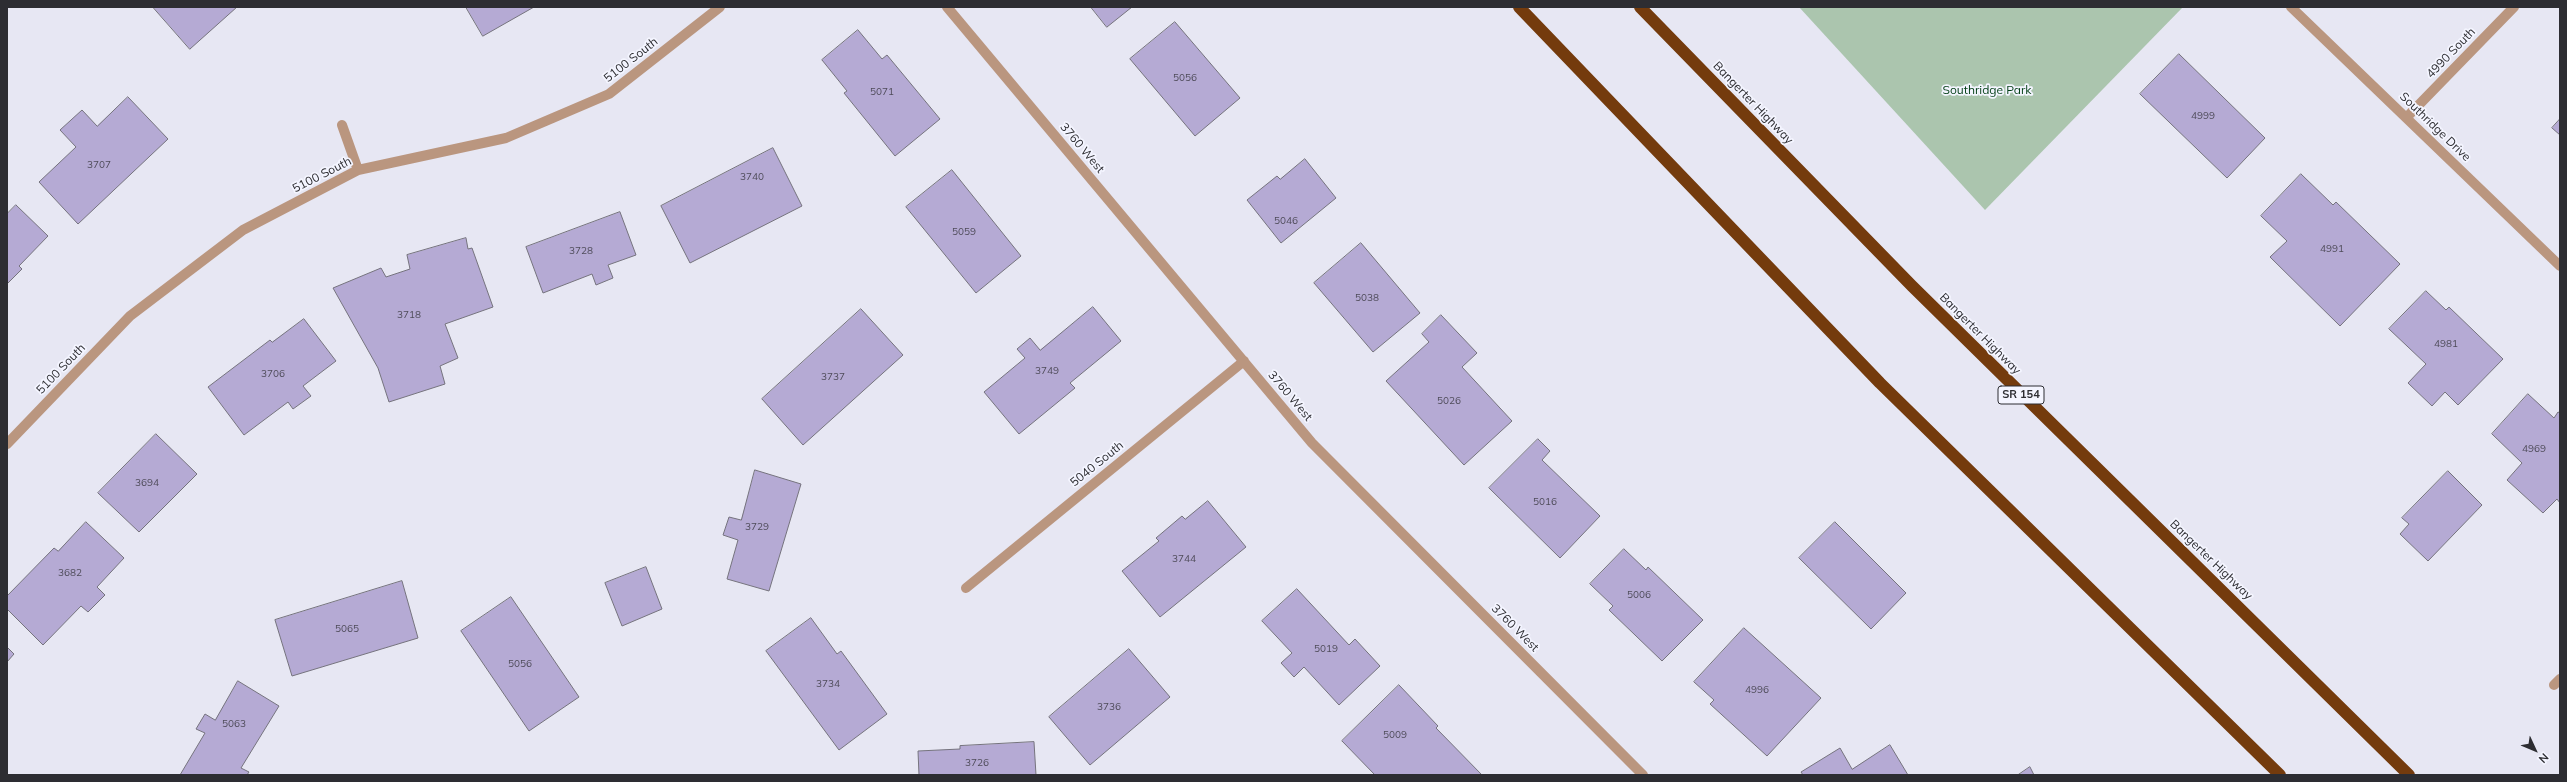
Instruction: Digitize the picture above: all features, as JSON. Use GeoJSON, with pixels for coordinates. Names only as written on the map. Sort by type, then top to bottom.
{"type":"FeatureCollection","features":[{"type":"Feature","properties":{"kind":"highway"},"geometry":{"type":"LineString","coordinates":[[1519,7],[1880,383],[2280,775]]}},
{"type":"Feature","properties":{"kind":"highway","name":"Bangerter Highway"},"geometry":{"type":"LineString","coordinates":[[1640,7],[1917,292],[2409,775]]}},
{"type":"Feature","properties":{"kind":"street","name":"5100 South"},"geometry":{"type":"LineString","coordinates":[[7,444],[130,316],[243,230],[358,170],[506,138],[609,94],[720,7]]}},
{"type":"Feature","properties":{"kind":"street","name":"3760 West"},"geometry":{"type":"LineString","coordinates":[[948,7],[1312,443],[1643,775]]}},
{"type":"Feature","properties":{"kind":"street","name":"Southridge Drive"},"geometry":{"type":"LineString","coordinates":[[2291,7],[2407,117],[2560,266]]}},
{"type":"Feature","properties":{"kind":"street","name":"4990 South"},"geometry":{"type":"LineString","coordinates":[[2407,117],[2514,7]]}},
{"type":"Feature","properties":{"kind":"street"},"geometry":{"type":"LineString","coordinates":[[342,125],[358,170]]}},
{"type":"Feature","properties":{"kind":"street","name":"5040 South"},"geometry":{"type":"LineString","coordinates":[[966,588],[1244,361]]}},
{"type":"Feature","properties":{"kind":"green space","name":"Southridge Park"},"geometry":{"type":"Polygon","coordinates":[[[1799,7],[2183,7],[1985,210],[1799,7]]]}},
{"type":"Feature","properties":{"kind":"building"},"geometry":{"type":"Polygon","coordinates":[[[153,7],[237,7],[190,49],[153,7]]]}},
{"type":"Feature","properties":{"kind":"building"},"geometry":{"type":"Polygon","coordinates":[[[466,7],[534,7],[483,36],[466,7]]]}},
{"type":"Feature","properties":{"kind":"building"},"geometry":{"type":"Polygon","coordinates":[[[1091,7],[1132,7],[1107,27],[1091,7]]]}},
{"type":"Feature","properties":{"kind":"building"},"geometry":{"type":"Polygon","coordinates":[[[1175,22],[1240,98],[1195,136],[1130,59],[1175,22]]]}},
{"type":"Feature","properties":{"kind":"building"},"geometry":{"type":"Polygon","coordinates":[[[858,30],[882,59],[887,55],[940,119],[895,156],[844,93],[847,91],[822,60],[858,30]]]}},
{"type":"Feature","properties":{"kind":"building"},"geometry":{"type":"Polygon","coordinates":[[[2179,54],[2265,138],[2227,178],[2140,94],[2179,54]]]}},
{"type":"Feature","properties":{"kind":"building"},"geometry":{"type":"Polygon","coordinates":[[[128,97],[168,139],[78,224],[39,182],[76,147],[60,130],[82,110],[97,126],[128,97]]]}},
{"type":"Feature","properties":{"kind":"building"},"geometry":{"type":"Polygon","coordinates":[[[2560,119],[2560,135],[2552,128],[2560,119]]]}},
{"type":"Feature","properties":{"kind":"building"},"geometry":{"type":"Polygon","coordinates":[[[773,148],[802,206],[690,263],[661,206],[773,148]]]}},
{"type":"Feature","properties":{"kind":"building"},"geometry":{"type":"Polygon","coordinates":[[[1305,159],[1336,198],[1281,243],[1247,200],[1277,176],[1280,179],[1305,159]]]}},
{"type":"Feature","properties":{"kind":"building"},"geometry":{"type":"Polygon","coordinates":[[[952,170],[1021,256],[976,293],[906,207],[952,170]]]}},
{"type":"Feature","properties":{"kind":"building"},"geometry":{"type":"Polygon","coordinates":[[[2301,174],[2333,205],[2336,202],[2400,264],[2340,326],[2270,257],[2287,241],[2261,216],[2301,174]]]}},
{"type":"Feature","properties":{"kind":"building"},"geometry":{"type":"Polygon","coordinates":[[[16,205],[48,236],[19,266],[22,269],[7,284],[7,214],[16,205]]]}},
{"type":"Feature","properties":{"kind":"building"},"geometry":{"type":"Polygon","coordinates":[[[620,212],[636,255],[608,265],[613,278],[596,285],[592,274],[543,293],[526,247],[620,212]]]}},
{"type":"Feature","properties":{"kind":"building"},"geometry":{"type":"Polygon","coordinates":[[[466,238],[468,249],[472,248],[493,307],[445,324],[458,358],[440,366],[445,384],[389,402],[378,368],[333,288],[381,268],[386,277],[410,269],[407,255],[466,238]]]}},
{"type":"Feature","properties":{"kind":"building"},"geometry":{"type":"Polygon","coordinates":[[[1361,243],[1420,313],[1373,352],[1314,283],[1361,243]]]}},
{"type":"Feature","properties":{"kind":"building"},"geometry":{"type":"Polygon","coordinates":[[[2426,291],[2446,310],[2449,307],[2503,359],[2458,405],[2445,392],[2432,406],[2408,383],[2426,364],[2389,329],[2426,291]]]}},
{"type":"Feature","properties":{"kind":"building"},"geometry":{"type":"Polygon","coordinates":[[[1093,307],[1121,341],[1070,383],[1075,388],[1019,434],[984,392],[1025,358],[1017,349],[1030,338],[1040,350],[1093,307]]]}},
{"type":"Feature","properties":{"kind":"building"},"geometry":{"type":"Polygon","coordinates":[[[861,309],[903,355],[803,445],[762,399],[861,309]]]}},
{"type":"Feature","properties":{"kind":"building"},"geometry":{"type":"Polygon","coordinates":[[[1441,315],[1477,353],[1462,367],[1512,421],[1464,465],[1386,381],[1429,342],[1422,334],[1441,315]]]}},
{"type":"Feature","properties":{"kind":"building"},"geometry":{"type":"Polygon","coordinates":[[[304,319],[336,361],[303,386],[311,396],[293,409],[288,402],[244,435],[208,387],[270,340],[272,342],[304,319]]]}},
{"type":"Feature","properties":{"kind":"building"},"geometry":{"type":"Polygon","coordinates":[[[2528,394],[2554,418],[2558,412],[2560,413],[2560,503],[2557,499],[2543,513],[2507,480],[2522,463],[2492,434],[2528,394]]]}},
{"type":"Feature","properties":{"kind":"building"},"geometry":{"type":"Polygon","coordinates":[[[156,434],[197,474],[139,532],[98,493],[156,434]]]}},
{"type":"Feature","properties":{"kind":"building"},"geometry":{"type":"Polygon","coordinates":[[[1538,439],[1550,451],[1542,460],[1600,516],[1560,558],[1489,488],[1538,439]]]}},
{"type":"Feature","properties":{"kind":"building"},"geometry":{"type":"Polygon","coordinates":[[[755,470],[801,484],[769,591],[727,579],[738,540],[723,535],[729,517],[741,520],[755,470]]]}},
{"type":"Feature","properties":{"kind":"building"},"geometry":{"type":"Polygon","coordinates":[[[2448,471],[2482,505],[2428,561],[2400,534],[2409,524],[2402,518],[2448,471]]]}},
{"type":"Feature","properties":{"kind":"building"},"geometry":{"type":"Polygon","coordinates":[[[1208,501],[1246,547],[1160,617],[1122,571],[1159,541],[1156,538],[1182,516],[1185,519],[1208,501]]]}},
{"type":"Feature","properties":{"kind":"building"},"geometry":{"type":"Polygon","coordinates":[[[86,522],[124,558],[97,587],[105,595],[88,612],[81,606],[43,645],[7,609],[7,596],[54,548],[58,551],[86,522]]]}},
{"type":"Feature","properties":{"kind":"building"},"geometry":{"type":"Polygon","coordinates":[[[1835,522],[1906,593],[1871,629],[1799,558],[1835,522]]]}},
{"type":"Feature","properties":{"kind":"building"},"geometry":{"type":"Polygon","coordinates":[[[1624,549],[1646,570],[1648,567],[1703,620],[1662,661],[1609,610],[1613,606],[1590,584],[1624,549]]]}},
{"type":"Feature","properties":{"kind":"building"},"geometry":{"type":"Polygon","coordinates":[[[646,567],[662,609],[622,626],[605,583],[646,567]]]}},
{"type":"Feature","properties":{"kind":"building"},"geometry":{"type":"Polygon","coordinates":[[[402,581],[418,638],[292,676],[275,620],[402,581]]]}},
{"type":"Feature","properties":{"kind":"building"},"geometry":{"type":"Polygon","coordinates":[[[1297,589],[1349,645],[1355,639],[1380,666],[1339,705],[1304,667],[1294,677],[1281,663],[1292,653],[1262,621],[1297,589]]]}},
{"type":"Feature","properties":{"kind":"building"},"geometry":{"type":"Polygon","coordinates":[[[511,597],[579,697],[529,731],[461,631],[511,597]]]}},
{"type":"Feature","properties":{"kind":"building"},"geometry":{"type":"Polygon","coordinates":[[[811,618],[837,654],[841,651],[887,714],[839,750],[766,651],[811,618]]]}},
{"type":"Feature","properties":{"kind":"building"},"geometry":{"type":"Polygon","coordinates":[[[1744,628],[1821,698],[1767,756],[1710,704],[1714,700],[1694,682],[1744,628]]]}},
{"type":"Feature","properties":{"kind":"building"},"geometry":{"type":"Polygon","coordinates":[[[7,647],[14,654],[7,662],[7,647]]]}},
{"type":"Feature","properties":{"kind":"building"},"geometry":{"type":"Polygon","coordinates":[[[1129,649],[1170,697],[1090,765],[1049,717],[1129,649]]]}},
{"type":"Feature","properties":{"kind":"building"},"geometry":{"type":"Polygon","coordinates":[[[238,681],[279,706],[241,768],[249,772],[247,775],[180,775],[205,733],[196,729],[205,714],[215,720],[238,681]]]}},
{"type":"Feature","properties":{"kind":"building"},"geometry":{"type":"Polygon","coordinates":[[[1399,685],[1438,726],[1436,728],[1482,775],[1375,775],[1342,741],[1399,685]]]}},
{"type":"Feature","properties":{"kind":"building"},"geometry":{"type":"Polygon","coordinates":[[[1034,742],[1036,775],[919,775],[918,751],[960,749],[960,746],[1034,742]]]}},
{"type":"Feature","properties":{"kind":"building"},"geometry":{"type":"Polygon","coordinates":[[[1890,745],[1908,775],[1803,775],[1801,772],[1840,748],[1852,769],[1890,745]]]}},
{"type":"Feature","properties":{"kind":"building"},"geometry":{"type":"Polygon","coordinates":[[[2030,767],[2034,775],[2018,775],[2030,767]]]}}]}
